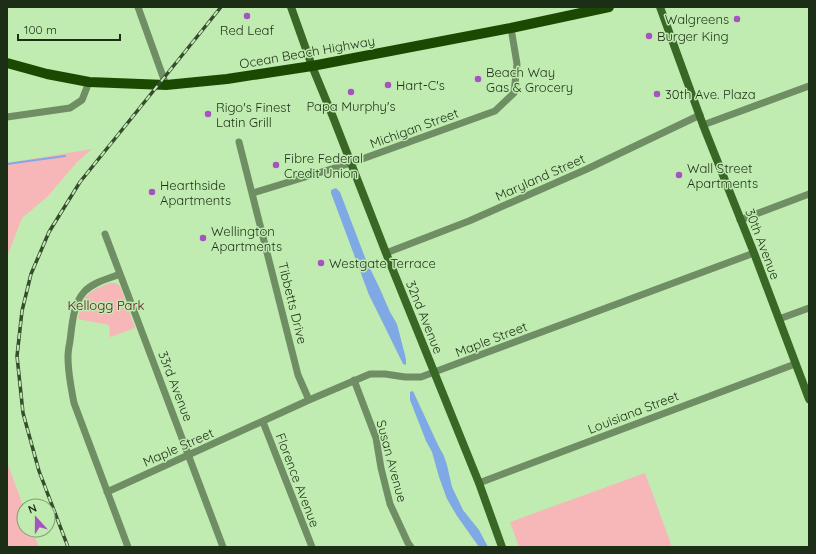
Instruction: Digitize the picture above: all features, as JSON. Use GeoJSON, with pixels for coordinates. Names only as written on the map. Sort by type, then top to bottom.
{"type":"FeatureCollection","features":[{"type":"Feature","properties":{"kind":"main road","name":"Ocean Beach Highway"},"geometry":{"type":"LineString","coordinates":[[7,63],[47,74],[89,82],[166,85],[227,79],[312,66],[511,28],[609,7]]}},
{"type":"Feature","properties":{"kind":"street"},"geometry":{"type":"LineString","coordinates":[[138,7],[166,85]]}},
{"type":"Feature","properties":{"kind":"street","name":"32nd Avenue"},"geometry":{"type":"LineString","coordinates":[[290,7],[386,253],[479,483],[502,547]]}},
{"type":"Feature","properties":{"kind":"street","name":"30th Avenue"},"geometry":{"type":"LineString","coordinates":[[660,7],[703,125],[754,253],[809,400]]}},
{"type":"Feature","properties":{"kind":"street","name":"Michigan Street"},"geometry":{"type":"LineString","coordinates":[[253,193],[351,163],[495,111],[514,93],[517,64],[511,28]]}},
{"type":"Feature","properties":{"kind":"street"},"geometry":{"type":"LineString","coordinates":[[7,117],[70,108],[82,100],[89,82]]}},
{"type":"Feature","properties":{"kind":"street"},"geometry":{"type":"LineString","coordinates":[[703,125],[809,86]]}},
{"type":"Feature","properties":{"kind":"street","name":"Maryland Street"},"geometry":{"type":"LineString","coordinates":[[386,253],[469,221],[587,169],[700,115]]}},
{"type":"Feature","properties":{"kind":"street","name":"Tibbetts Drive"},"geometry":{"type":"LineString","coordinates":[[239,142],[298,376],[309,400]]}},
{"type":"Feature","properties":{"kind":"street"},"geometry":{"type":"LineString","coordinates":[[740,220],[809,194]]}},
{"type":"Feature","properties":{"kind":"street","name":"33rd Avenue"},"geometry":{"type":"LineString","coordinates":[[106,234],[223,547]]}},
{"type":"Feature","properties":{"kind":"street","name":"Maple Street"},"geometry":{"type":"LineString","coordinates":[[107,492],[309,400],[370,374],[421,377],[434,373],[754,253]]}},
{"type":"Feature","properties":{"kind":"street"},"geometry":{"type":"LineString","coordinates":[[120,274],[94,284],[83,293],[75,311],[68,356],[71,389],[74,403],[128,547]]}},
{"type":"Feature","properties":{"kind":"street"},"geometry":{"type":"LineString","coordinates":[[779,319],[809,308]]}},
{"type":"Feature","properties":{"kind":"street","name":"Louisiana Street"},"geometry":{"type":"LineString","coordinates":[[479,483],[795,364]]}},
{"type":"Feature","properties":{"kind":"street","name":"Susan Avenue"},"geometry":{"type":"LineString","coordinates":[[354,380],[376,438],[381,468],[390,504],[411,547]]}},
{"type":"Feature","properties":{"kind":"street","name":"Florence Avenue"},"geometry":{"type":"LineString","coordinates":[[263,422],[312,547]]}},
{"type":"Feature","properties":{"kind":"green space"},"geometry":{"type":"Polygon","coordinates":[[[92,149],[77,162],[48,196],[22,218],[7,257],[7,163],[92,149]]]}},
{"type":"Feature","properties":{"kind":"green space","name":"Kellogg Park"},"geometry":{"type":"Polygon","coordinates":[[[110,283],[116,283],[120,286],[135,328],[110,337],[109,325],[78,319],[84,299],[87,295],[110,283]]]}},
{"type":"Feature","properties":{"kind":"green space"},"geometry":{"type":"Polygon","coordinates":[[[7,462],[20,498],[16,498],[16,538],[35,538],[39,547],[7,547],[7,462]]]}},
{"type":"Feature","properties":{"kind":"green space"},"geometry":{"type":"Polygon","coordinates":[[[645,473],[672,547],[519,547],[510,522],[645,473]]]}},
{"type":"Feature","properties":{"kind":"water"},"geometry":{"type":"Polygon","coordinates":[[[336,188],[340,192],[366,260],[397,324],[406,359],[406,365],[403,364],[369,295],[331,193],[331,190],[336,188]]]}},
{"type":"Feature","properties":{"kind":"water"},"geometry":{"type":"Polygon","coordinates":[[[413,391],[444,456],[452,487],[463,510],[479,530],[488,547],[479,547],[447,499],[432,452],[426,441],[410,400],[410,392],[413,391]]]}},
{"type":"Feature","properties":{"kind":"waterway"},"geometry":{"type":"LineString","coordinates":[[7,164],[65,156]]}},
{"type":"Feature","properties":{"kind":"railway"},"geometry":{"type":"LineString","coordinates":[[68,547],[39,471],[23,413],[17,356],[22,311],[31,274],[49,232],[80,182],[221,7]]}},
{"type":"Feature","properties":{"kind":"place","name":"Red Leaf"},"geometry":{"type":"Point","coordinates":[247,16]}},
{"type":"Feature","properties":{"kind":"place","name":"Walgreens"},"geometry":{"type":"Point","coordinates":[737,19]}},
{"type":"Feature","properties":{"kind":"place","name":"Burger King"},"geometry":{"type":"Point","coordinates":[649,36]}},
{"type":"Feature","properties":{"kind":"place","name":"Beach Way Gas & Grocery"},"geometry":{"type":"Point","coordinates":[478,79]}},
{"type":"Feature","properties":{"kind":"place","name":"Hart-C's"},"geometry":{"type":"Point","coordinates":[388,85]}},
{"type":"Feature","properties":{"kind":"place","name":"Papa Murphy's"},"geometry":{"type":"Point","coordinates":[351,92]}},
{"type":"Feature","properties":{"kind":"place","name":"30th Ave. Plaza"},"geometry":{"type":"Point","coordinates":[657,94]}},
{"type":"Feature","properties":{"kind":"place","name":"Rigo's Finest Latin Grill"},"geometry":{"type":"Point","coordinates":[208,114]}},
{"type":"Feature","properties":{"kind":"place","name":"Fibre Federal Credit Union"},"geometry":{"type":"Point","coordinates":[276,165]}},
{"type":"Feature","properties":{"kind":"place","name":"Wall Street Apartments"},"geometry":{"type":"Point","coordinates":[679,175]}},
{"type":"Feature","properties":{"kind":"place","name":"Hearthside Apartments"},"geometry":{"type":"Point","coordinates":[152,192]}},
{"type":"Feature","properties":{"kind":"place","name":"Wellington Apartments"},"geometry":{"type":"Point","coordinates":[203,238]}},
{"type":"Feature","properties":{"kind":"place","name":"Westgate Terrace"},"geometry":{"type":"Point","coordinates":[321,263]}}]}
